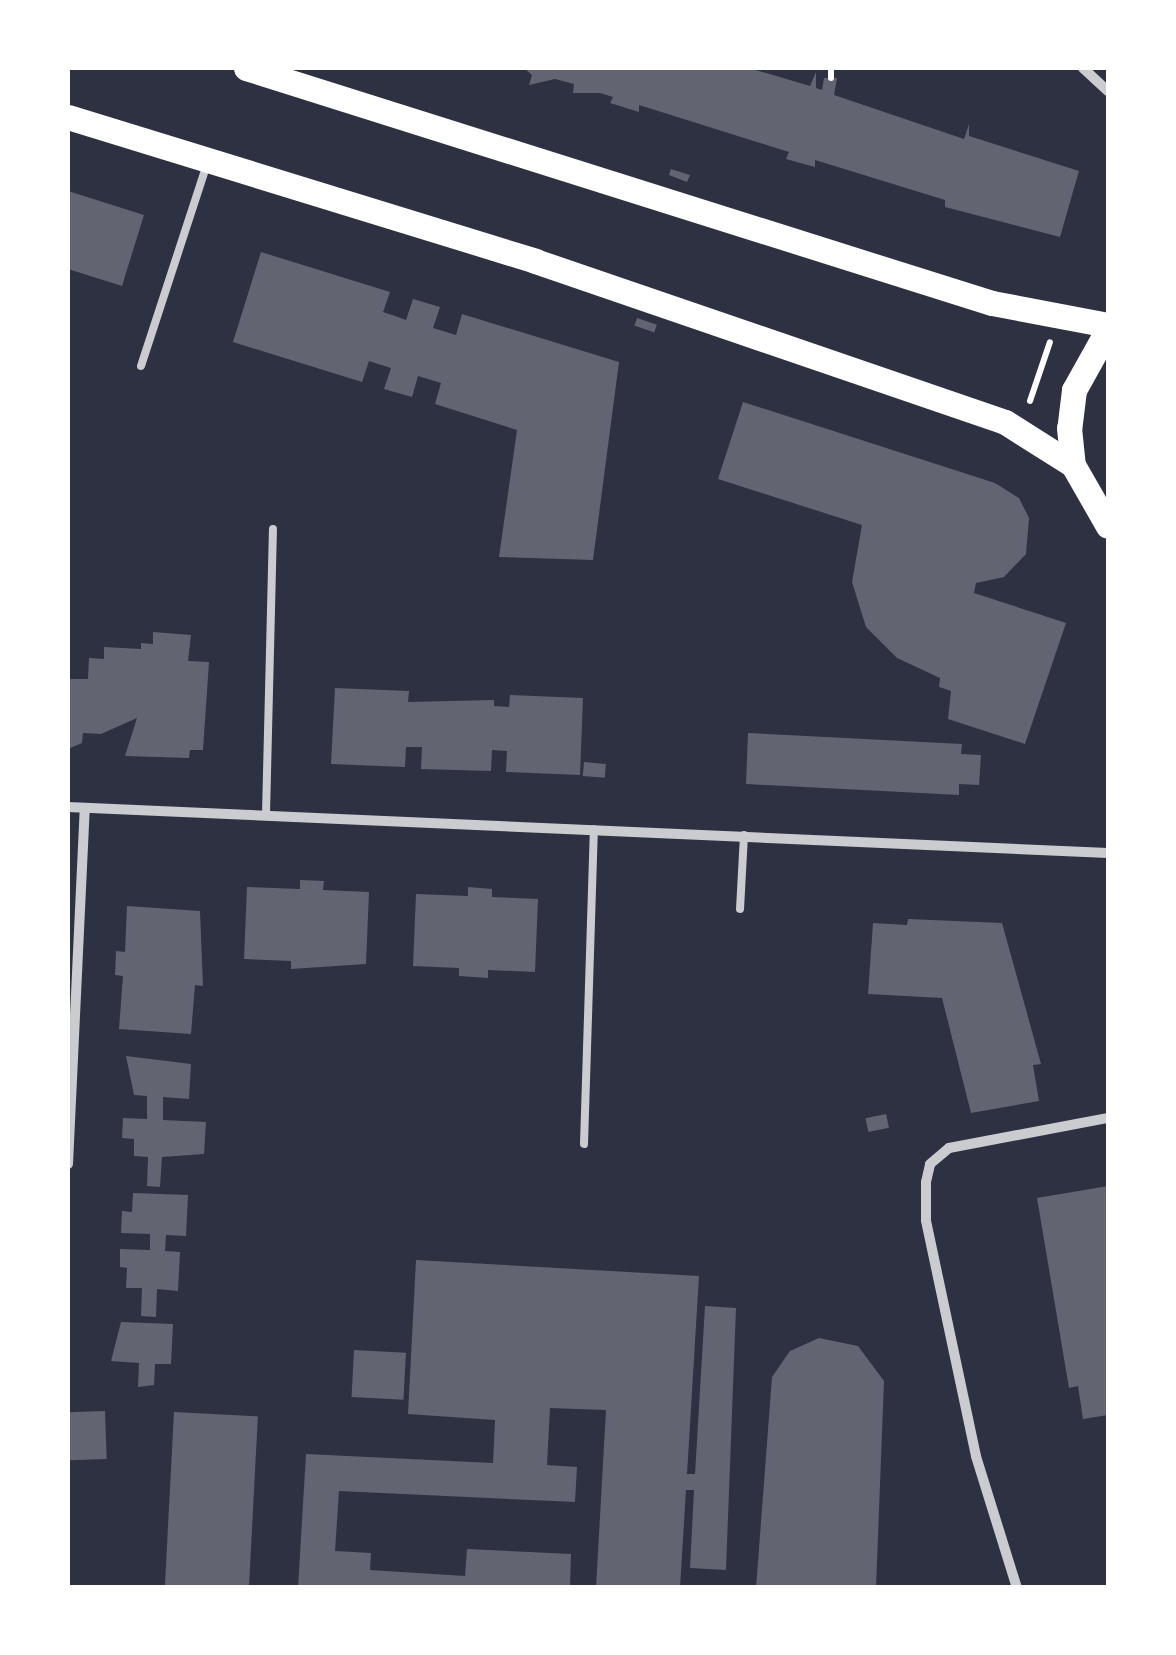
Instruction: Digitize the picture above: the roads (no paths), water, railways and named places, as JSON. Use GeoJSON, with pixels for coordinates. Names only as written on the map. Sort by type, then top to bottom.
{"type":"FeatureCollection","features":[{"type":"Feature","properties":{"kind":"main road"},"geometry":{"type":"LineString","coordinates":[[246,68],[992,303],[1108,327],[1074,390],[1068,428],[1074,465],[1108,526]]}},
{"type":"Feature","properties":{"kind":"main road"},"geometry":{"type":"LineString","coordinates":[[68,117],[535,261],[1019,430],[1074,465]]}},
{"type":"Feature","properties":{"kind":"street"},"geometry":{"type":"LineString","coordinates":[[1085,68],[1108,83]]}},
{"type":"Feature","properties":{"kind":"street"},"geometry":{"type":"LineString","coordinates":[[1085,68],[1108,91]]}},
{"type":"Feature","properties":{"kind":"street"},"geometry":{"type":"LineString","coordinates":[[68,807],[1108,852]]}},
{"type":"Feature","properties":{"kind":"street"},"geometry":{"type":"LineString","coordinates":[[68,1164],[84,808]]}},
{"type":"Feature","properties":{"kind":"street"},"geometry":{"type":"LineString","coordinates":[[1016,1588],[976,1456],[926,1220],[926,1182],[930,1164],[949,1148],[1108,1118]]}},
{"type":"Feature","properties":{"kind":"lane"},"geometry":{"type":"LineString","coordinates":[[140,366],[207,162]]}},
{"type":"Feature","properties":{"kind":"lane"},"geometry":{"type":"LineString","coordinates":[[266,814],[273,528]]}},
{"type":"Feature","properties":{"kind":"lane"},"geometry":{"type":"LineString","coordinates":[[584,1144],[594,829]]}},
{"type":"Feature","properties":{"kind":"lane"},"geometry":{"type":"LineString","coordinates":[[740,909],[744,835]]}}]}
